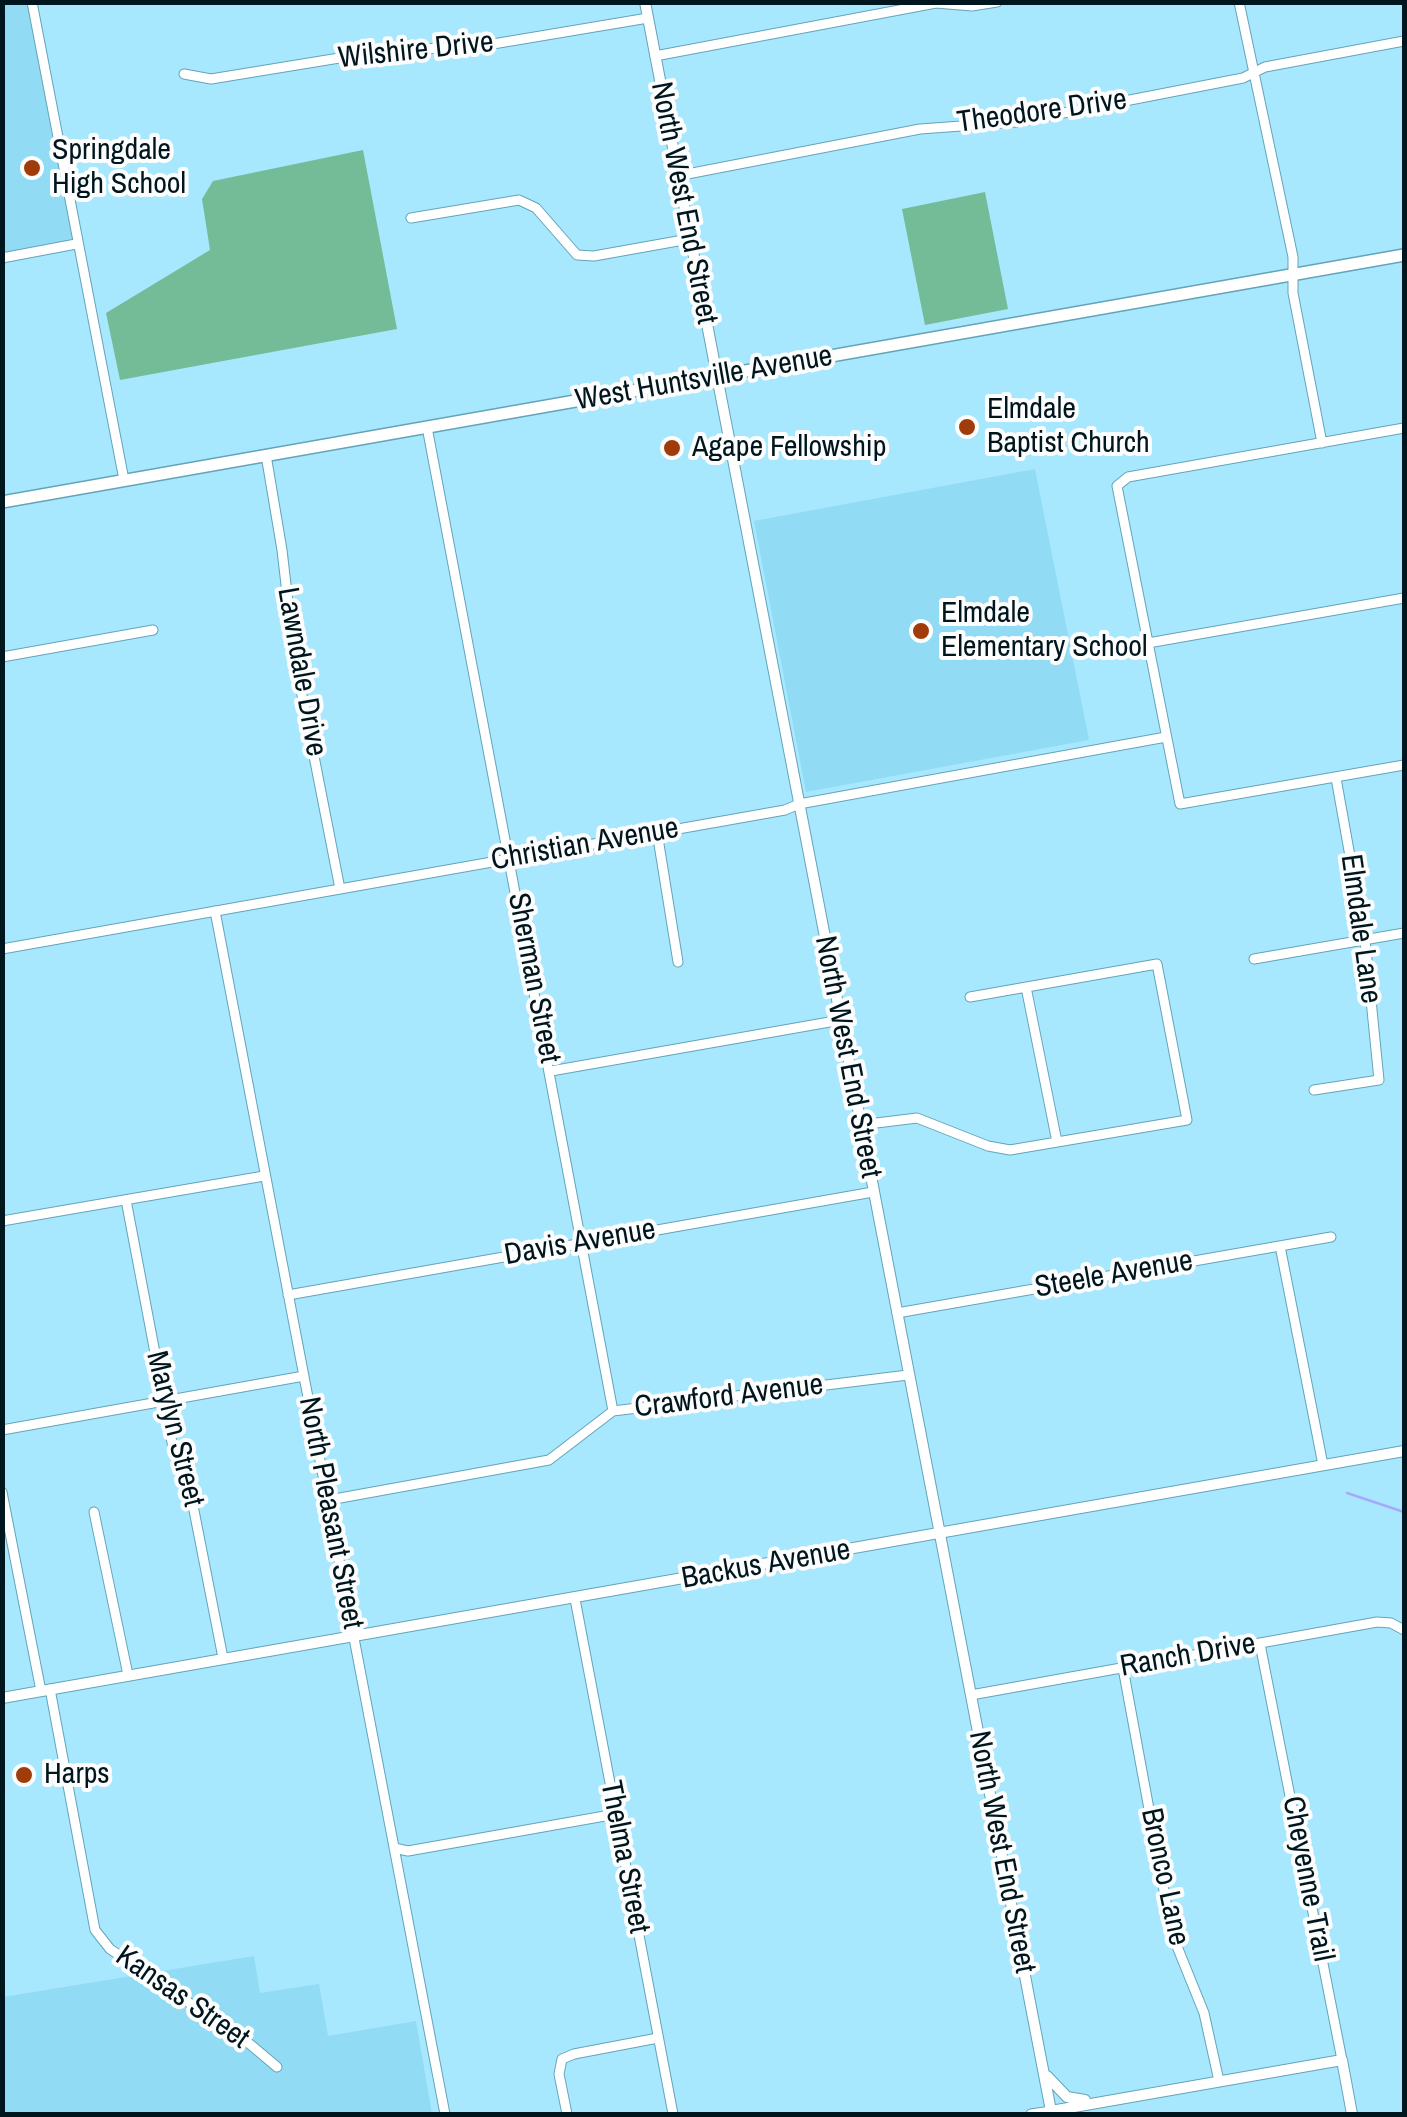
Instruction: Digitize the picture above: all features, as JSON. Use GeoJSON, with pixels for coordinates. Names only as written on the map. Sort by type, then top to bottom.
{"type":"FeatureCollection","features":[{"type":"Feature","properties":{"kind":"main road","name":"West Huntsville Avenue"},"geometry":{"type":"LineString","coordinates":[[2,502],[1404,255]]}},
{"type":"Feature","properties":{"kind":"street"},"geometry":{"type":"LineString","coordinates":[[32,2],[124,480]]}},
{"type":"Feature","properties":{"kind":"street","name":"North West End Street"},"geometry":{"type":"LineString","coordinates":[[645,2],[1051,2111]]}},
{"type":"Feature","properties":{"kind":"street"},"geometry":{"type":"LineString","coordinates":[[655,56],[936,3],[972,6],[997,2]]}},
{"type":"Feature","properties":{"kind":"street"},"geometry":{"type":"LineString","coordinates":[[1239,2],[1293,257],[1293,294],[1322,443]]}},
{"type":"Feature","properties":{"kind":"street","name":"Wilshire Drive"},"geometry":{"type":"LineString","coordinates":[[184,74],[210,80],[376,52],[487,45],[648,18]]}},
{"type":"Feature","properties":{"kind":"street","name":"Theodore Drive"},"geometry":{"type":"LineString","coordinates":[[677,176],[920,129],[1017,122],[1243,78],[1264,67],[1404,41]]}},
{"type":"Feature","properties":{"kind":"street"},"geometry":{"type":"LineString","coordinates":[[411,218],[519,200],[536,208],[578,255],[594,256],[689,239]]}},
{"type":"Feature","properties":{"kind":"street"},"geometry":{"type":"LineString","coordinates":[[2,258],[76,244]]}},
{"type":"Feature","properties":{"kind":"street","name":"Sherman Street"},"geometry":{"type":"LineString","coordinates":[[427,427],[613,1412]]}},
{"type":"Feature","properties":{"kind":"street"},"geometry":{"type":"LineString","coordinates":[[1404,428],[1128,476],[1119,482],[1118,491],[1180,804],[1404,765]]}},
{"type":"Feature","properties":{"kind":"street","name":"Lawndale Drive"},"geometry":{"type":"LineString","coordinates":[[266,455],[294,654],[340,889]]}},
{"type":"Feature","properties":{"kind":"street"},"geometry":{"type":"LineString","coordinates":[[1148,643],[1404,598]]}},
{"type":"Feature","properties":{"kind":"street"},"geometry":{"type":"LineString","coordinates":[[2,657],[153,630]]}},
{"type":"Feature","properties":{"kind":"street","name":"Christian Avenue"},"geometry":{"type":"LineString","coordinates":[[2,949],[1166,738]]}},
{"type":"Feature","properties":{"kind":"street","name":"Elmdale Lane"},"geometry":{"type":"LineString","coordinates":[[1314,1090],[1379,1080],[1365,940],[1336,778]]}},
{"type":"Feature","properties":{"kind":"street"},"geometry":{"type":"LineString","coordinates":[[657,832],[678,962]]}},
{"type":"Feature","properties":{"kind":"street","name":"North Pleasant Street"},"geometry":{"type":"LineString","coordinates":[[215,911],[446,2114]]}},
{"type":"Feature","properties":{"kind":"street"},"geometry":{"type":"LineString","coordinates":[[1254,958],[1404,933]]}},
{"type":"Feature","properties":{"kind":"street"},"geometry":{"type":"LineString","coordinates":[[860,1125],[917,1118],[988,1146],[1010,1150],[1187,1120],[1157,964],[970,997]]}},
{"type":"Feature","properties":{"kind":"street"},"geometry":{"type":"LineString","coordinates":[[1026,987],[1057,1142]]}},
{"type":"Feature","properties":{"kind":"street"},"geometry":{"type":"LineString","coordinates":[[551,1071],[841,1020]]}},
{"type":"Feature","properties":{"kind":"street"},"geometry":{"type":"LineString","coordinates":[[2,1221],[264,1176]]}},
{"type":"Feature","properties":{"kind":"street","name":"Davis Avenue"},"geometry":{"type":"LineString","coordinates":[[288,1296],[873,1192]]}},
{"type":"Feature","properties":{"kind":"street","name":"Marylyn Street"},"geometry":{"type":"LineString","coordinates":[[126,1200],[174,1454],[188,1480],[223,1658]]}},
{"type":"Feature","properties":{"kind":"street","name":"Steele Avenue"},"geometry":{"type":"LineString","coordinates":[[897,1313],[1330,1238]]}},
{"type":"Feature","properties":{"kind":"street"},"geometry":{"type":"LineString","coordinates":[[1280,1246],[1323,1465]]}},
{"type":"Feature","properties":{"kind":"street"},"geometry":{"type":"LineString","coordinates":[[2,1430],[304,1376]]}},
{"type":"Feature","properties":{"kind":"street","name":"Crawford Avenue"},"geometry":{"type":"LineString","coordinates":[[329,1500],[548,1460],[613,1412],[908,1376]]}},
{"type":"Feature","properties":{"kind":"street","name":"Backus Avenue"},"geometry":{"type":"LineString","coordinates":[[2,1698],[1404,1451]]}},
{"type":"Feature","properties":{"kind":"street","name":"Kansas Street"},"geometry":{"type":"LineString","coordinates":[[2,1492],[95,1930],[110,1949],[251,2045],[276,2067]]}},
{"type":"Feature","properties":{"kind":"street"},"geometry":{"type":"LineString","coordinates":[[94,1512],[128,1675]]}},
{"type":"Feature","properties":{"kind":"street","name":"Thelma Street"},"geometry":{"type":"LineString","coordinates":[[575,1599],[673,2114]]}},
{"type":"Feature","properties":{"kind":"street","name":"Ranch Drive"},"geometry":{"type":"LineString","coordinates":[[971,1694],[1377,1622],[1392,1623],[1404,1630]]}},
{"type":"Feature","properties":{"kind":"street","name":"Cheyenne Trail"},"geometry":{"type":"LineString","coordinates":[[1260,1644],[1352,2114]]}},
{"type":"Feature","properties":{"kind":"street","name":"Bronco Lane"},"geometry":{"type":"LineString","coordinates":[[1123,1668],[1172,1934],[1204,2013],[1219,2081]]}},
{"type":"Feature","properties":{"kind":"street"},"geometry":{"type":"LineString","coordinates":[[394,1848],[408,1851],[616,1814]]}},
{"type":"Feature","properties":{"kind":"street"},"geometry":{"type":"LineString","coordinates":[[567,2114],[559,2074],[562,2059],[658,2038]]}},
{"type":"Feature","properties":{"kind":"street"},"geometry":{"type":"LineString","coordinates":[[1031,2114],[1342,2060]]}},
{"type":"Feature","properties":{"kind":"street"},"geometry":{"type":"LineString","coordinates":[[1043,2069],[1052,2084],[1068,2097],[1101,2102]]}},
{"type":"Feature","properties":{"kind":"shaded area","name":"Springdale High School"},"geometry":{"type":"Polygon","coordinates":[[[3,3],[32,3],[76,244],[3,258],[3,3]]]}},
{"type":"Feature","properties":{"kind":"shaded area","name":"Elmdale Elementary School"},"geometry":{"type":"Polygon","coordinates":[[[1035,469],[1089,740],[806,792],[754,521],[1035,469]]]}},
{"type":"Feature","properties":{"kind":"shaded area"},"geometry":{"type":"Polygon","coordinates":[[[254,1956],[260,1993],[319,1984],[328,2036],[416,2021],[432,2114],[3,2114],[3,1997],[254,1956]]]}},
{"type":"Feature","properties":{"kind":"green space"},"geometry":{"type":"Polygon","coordinates":[[[363,150],[397,329],[120,380],[106,313],[210,250],[202,199],[213,181],[363,150]]]}},
{"type":"Feature","properties":{"kind":"green space"},"geometry":{"type":"Polygon","coordinates":[[[985,192],[1008,309],[925,325],[902,209],[985,192]]]}},
{"type":"Feature","properties":{"kind":"waterway"},"geometry":{"type":"LineString","coordinates":[[1347,1493],[1404,1512]]}},
{"type":"Feature","properties":{"kind":"place","name":"Springdale High School"},"geometry":{"type":"Point","coordinates":[32,168]}},
{"type":"Feature","properties":{"kind":"place","name":"Elmdale Baptist Church"},"geometry":{"type":"Point","coordinates":[967,427]}},
{"type":"Feature","properties":{"kind":"place","name":"Agape Fellowship"},"geometry":{"type":"Point","coordinates":[672,448]}},
{"type":"Feature","properties":{"kind":"place","name":"Elmdale Elementary School"},"geometry":{"type":"Point","coordinates":[921,631]}},
{"type":"Feature","properties":{"kind":"place","name":"Harps"},"geometry":{"type":"Point","coordinates":[24,1775]}}]}
